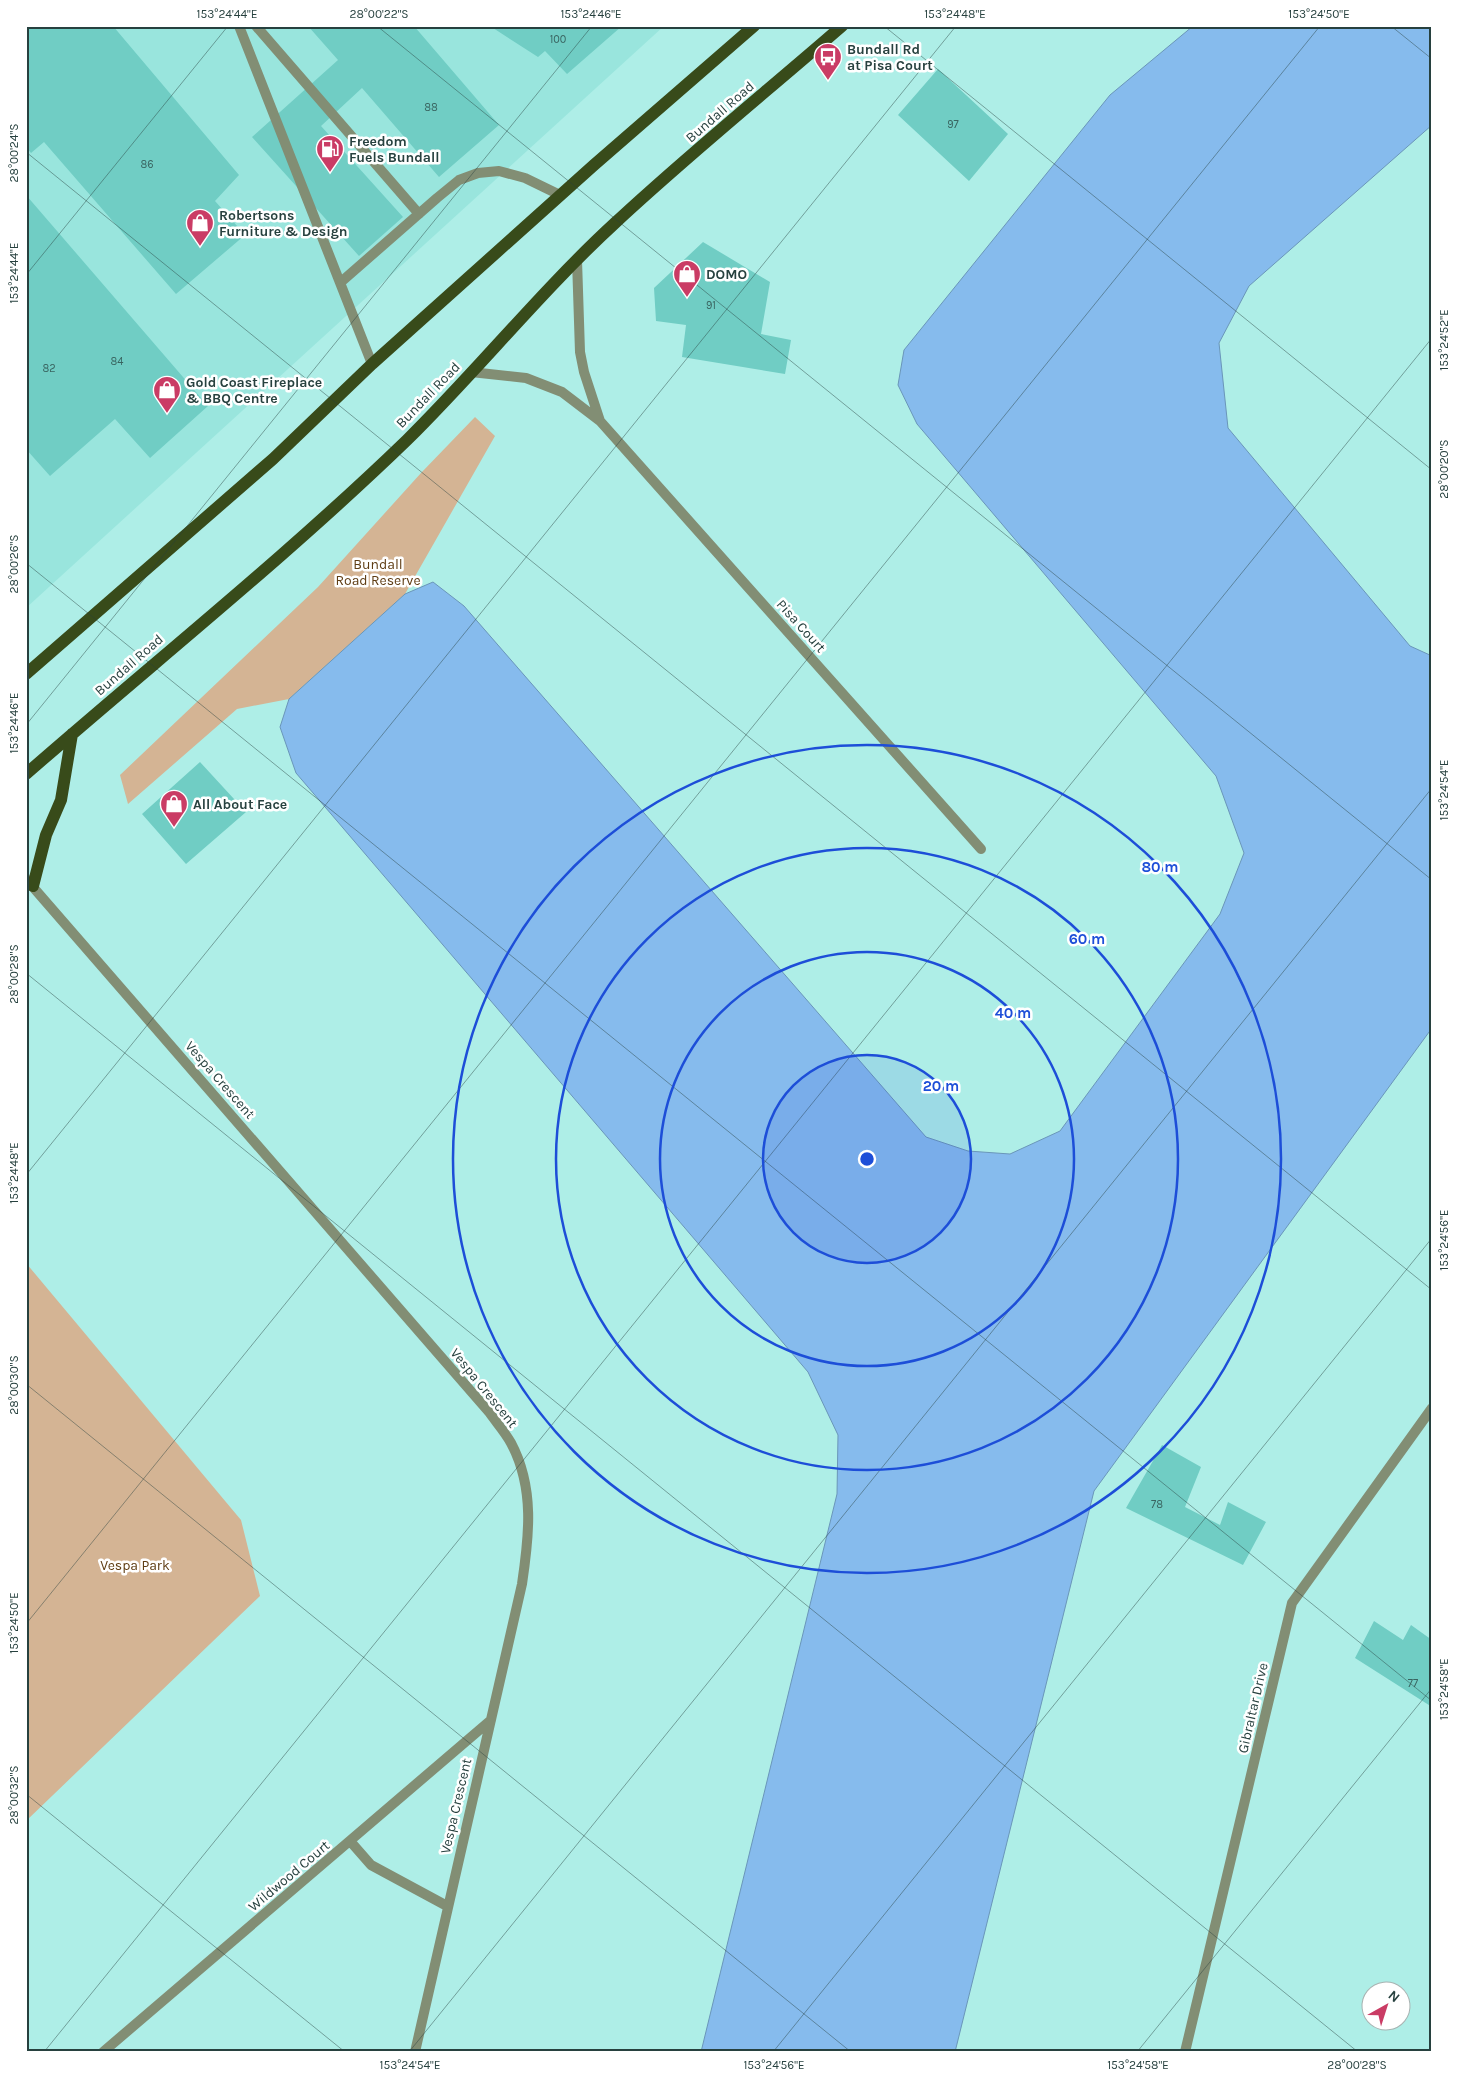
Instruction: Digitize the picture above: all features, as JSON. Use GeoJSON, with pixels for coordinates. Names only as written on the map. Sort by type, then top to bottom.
{"type":"FeatureCollection","features":[{"type":"Feature","properties":{"kind":"main road"},"geometry":{"type":"LineString","coordinates":[[26,674],[273,458],[372,364],[560,195],[754,26]]}},
{"type":"Feature","properties":{"kind":"main road","name":"Bundall Road"},"geometry":{"type":"LineString","coordinates":[[26,774],[272,563],[407,439],[577,260],[629,211],[842,26]]}},
{"type":"Feature","properties":{"kind":"main road"},"geometry":{"type":"LineString","coordinates":[[30,883],[46,835],[61,800],[72,734]]}},
{"type":"Feature","properties":{"kind":"street"},"geometry":{"type":"LineString","coordinates":[[239,26],[372,364]]}},
{"type":"Feature","properties":{"kind":"street"},"geometry":{"type":"LineString","coordinates":[[256,26],[419,214]]}},
{"type":"Feature","properties":{"kind":"street"},"geometry":{"type":"LineString","coordinates":[[341,282],[459,180],[478,173],[499,171],[525,178],[560,195]]}},
{"type":"Feature","properties":{"kind":"street","name":"Pisa Court"},"geometry":{"type":"LineString","coordinates":[[577,260],[580,352],[584,372],[600,421]]}},
{"type":"Feature","properties":{"kind":"street","name":"Pisa Court"},"geometry":{"type":"LineString","coordinates":[[471,372],[526,378],[562,392],[600,421],[981,849]]}},
{"type":"Feature","properties":{"kind":"street","name":"Vespa Crescent"},"geometry":{"type":"LineString","coordinates":[[30,883],[489,1412],[512,1444],[525,1480],[529,1511],[528,1544],[522,1584],[415,2052]]}},
{"type":"Feature","properties":{"kind":"street","name":"Gibraltar Drive"},"geometry":{"type":"LineString","coordinates":[[1185,2052],[1292,1603],[1432,1408]]}},
{"type":"Feature","properties":{"kind":"street","name":"Wildwood Court"},"geometry":{"type":"LineString","coordinates":[[103,2052],[491,1720]]}},
{"type":"Feature","properties":{"kind":"street"},"geometry":{"type":"LineString","coordinates":[[350,1841],[372,1865],[447,1906]]}},
{"type":"Feature","properties":{"kind":"shaded area"},"geometry":{"type":"Polygon","coordinates":[[[26,26],[664,26],[26,608],[26,26]]]}},
{"type":"Feature","properties":{"kind":"shaded area"},"geometry":{"type":"Polygon","coordinates":[[[1193,26],[1432,26],[1432,125],[1249,286],[1219,343],[1228,428],[1410,646],[1432,656],[1432,1028],[1094,1491],[955,2052],[701,2052],[837,1494],[838,1435],[808,1372],[296,773],[280,727],[289,699],[405,594],[433,582],[464,606],[926,1137],[968,1151],[1010,1154],[1060,1131],[1220,914],[1244,853],[1216,776],[917,424],[898,385],[904,350],[1110,95],[1193,26]]]}},
{"type":"Feature","properties":{"kind":"green space","name":"Bundall Road Reserve"},"geometry":{"type":"Polygon","coordinates":[[[475,417],[495,436],[405,594],[289,699],[237,709],[128,804],[120,775],[318,587],[421,473],[475,417]]]}},
{"type":"Feature","properties":{"kind":"green space","name":"Vespa Park"},"geometry":{"type":"Polygon","coordinates":[[[26,1263],[241,1520],[260,1596],[26,1821],[26,1263]]]}},
{"type":"Feature","properties":{"kind":"building"},"geometry":{"type":"Polygon","coordinates":[[[26,26],[113,26],[239,175],[215,201],[245,235],[176,294],[44,142],[31,153],[26,147],[26,26]]]}},
{"type":"Feature","properties":{"kind":"building"},"geometry":{"type":"Polygon","coordinates":[[[308,26],[414,26],[499,125],[439,177],[362,88],[321,126],[403,217],[359,256],[252,137],[338,60],[308,26]]]}},
{"type":"Feature","properties":{"kind":"building"},"geometry":{"type":"Polygon","coordinates":[[[490,26],[622,26],[567,74],[545,51],[538,57],[490,26]]]}},
{"type":"Feature","properties":{"kind":"building"},"geometry":{"type":"Polygon","coordinates":[[[938,69],[1008,134],[969,181],[898,115],[938,69]]]}},
{"type":"Feature","properties":{"kind":"building"},"geometry":{"type":"Polygon","coordinates":[[[26,195],[208,406],[150,458],[115,419],[50,476],[26,449],[26,195]]]}},
{"type":"Feature","properties":{"kind":"building"},"geometry":{"type":"Polygon","coordinates":[[[703,242],[770,282],[761,334],[791,340],[785,374],[682,357],[686,325],[656,321],[654,288],[703,242]]]}},
{"type":"Feature","properties":{"kind":"building"},"geometry":{"type":"Polygon","coordinates":[[[200,762],[246,812],[186,864],[142,814],[200,762]]]}},
{"type":"Feature","properties":{"kind":"building"},"geometry":{"type":"Polygon","coordinates":[[[1162,1445],[1201,1467],[1185,1507],[1220,1525],[1228,1502],[1266,1522],[1243,1565],[1126,1508],[1162,1445]]]}},
{"type":"Feature","properties":{"kind":"building"},"geometry":{"type":"Polygon","coordinates":[[[1374,1621],[1403,1640],[1411,1625],[1432,1640],[1432,1707],[1355,1658],[1374,1621]]]}},
{"type":"Feature","properties":{"kind":"place","name":"Bundall Rd at Pisa Court"},"geometry":{"type":"Point","coordinates":[828,81]}},
{"type":"Feature","properties":{"kind":"place","name":"Freedom Fuels Bundall"},"geometry":{"type":"Point","coordinates":[330,173]}},
{"type":"Feature","properties":{"kind":"place","name":"Robertsons Furniture & Design"},"geometry":{"type":"Point","coordinates":[200,247]}},
{"type":"Feature","properties":{"kind":"place","name":"DOMO"},"geometry":{"type":"Point","coordinates":[687,298]}},
{"type":"Feature","properties":{"kind":"place","name":"Gold Coast Fireplace & BBQ Centre"},"geometry":{"type":"Point","coordinates":[167,414]}},
{"type":"Feature","properties":{"kind":"place","name":"All About Face"},"geometry":{"type":"Point","coordinates":[174,828]}}]}
